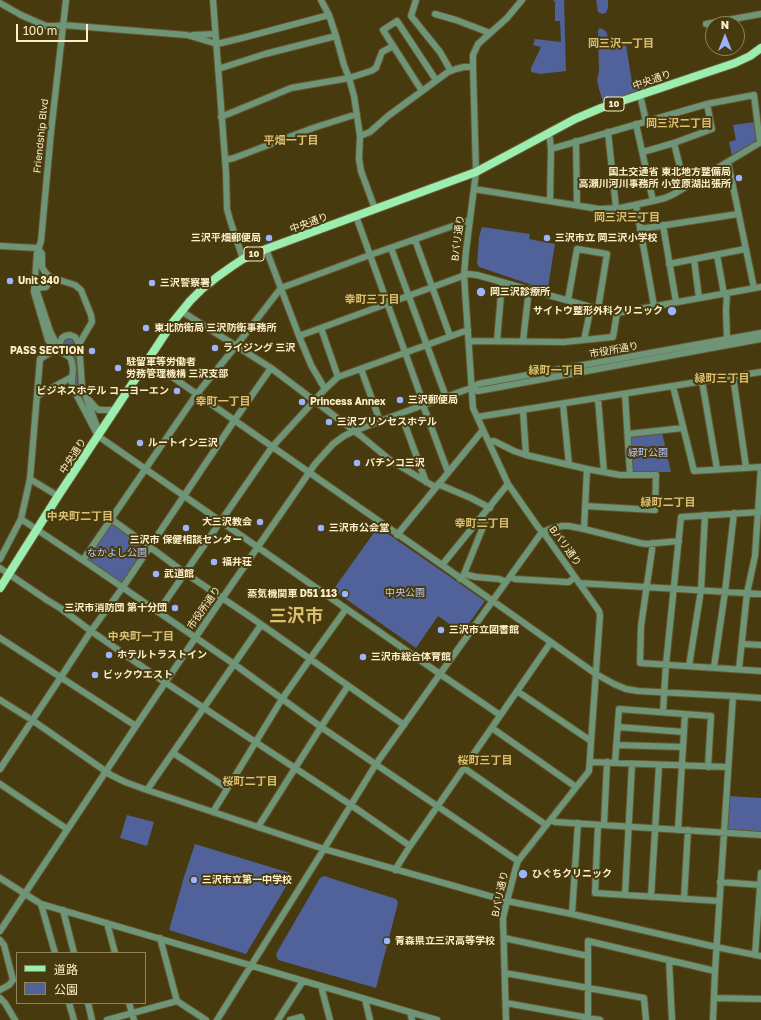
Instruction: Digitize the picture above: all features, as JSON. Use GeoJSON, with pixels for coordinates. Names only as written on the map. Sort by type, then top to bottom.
{"type":"FeatureCollection","features":[{"type":"Feature","properties":{"kind":"main road","name":"中央通り"},"geometry":{"type":"LineString","coordinates":[[0,588],[58,496],[173,322],[181,311],[202,289],[217,277],[243,259],[266,249],[476,172],[575,119],[601,108],[735,63],[750,56],[761,48]]}},
{"type":"Feature","properties":{"kind":"street","name":"Friendship Blvd"},"geometry":{"type":"LineString","coordinates":[[36,284],[37,253],[41,241],[66,0]]}},
{"type":"Feature","properties":{"kind":"street"},"geometry":{"type":"LineString","coordinates":[[213,0],[221,117],[226,160],[227,209],[243,259]]}},
{"type":"Feature","properties":{"kind":"street"},"geometry":{"type":"LineString","coordinates":[[321,0],[329,15],[354,96],[360,136],[359,159],[361,171],[375,209]]}},
{"type":"Feature","properties":{"kind":"street"},"geometry":{"type":"LineString","coordinates":[[416,0],[412,16],[440,52],[451,71]]}},
{"type":"Feature","properties":{"kind":"street","name":"Bバリ通り"},"geometry":{"type":"LineString","coordinates":[[506,1020],[503,918],[518,861],[589,771],[600,615],[599,611],[508,484],[473,408],[464,275],[476,172],[473,55],[478,44],[507,18],[522,0]]}},
{"type":"Feature","properties":{"kind":"street"},"geometry":{"type":"LineString","coordinates":[[0,3],[21,15],[46,26],[63,25],[187,36],[216,34]]}},
{"type":"Feature","properties":{"kind":"street"},"geometry":{"type":"LineString","coordinates":[[435,14],[490,33]]}},
{"type":"Feature","properties":{"kind":"street"},"geometry":{"type":"LineString","coordinates":[[745,17],[761,14]]}},
{"type":"Feature","properties":{"kind":"street"},"geometry":{"type":"LineString","coordinates":[[187,36],[217,44],[246,38],[329,15]]}},
{"type":"Feature","properties":{"kind":"street"},"geometry":{"type":"LineString","coordinates":[[422,91],[383,30],[397,21],[436,80]]}},
{"type":"Feature","properties":{"kind":"street"},"geometry":{"type":"LineString","coordinates":[[218,69],[265,54],[336,36]]}},
{"type":"Feature","properties":{"kind":"street"},"geometry":{"type":"LineString","coordinates":[[221,117],[291,88],[349,78],[371,71],[376,68],[382,52],[392,46]]}},
{"type":"Feature","properties":{"kind":"street"},"geometry":{"type":"LineString","coordinates":[[360,136],[370,132],[388,116],[436,80],[451,71],[464,67],[473,67]]}},
{"type":"Feature","properties":{"kind":"street"},"geometry":{"type":"LineString","coordinates":[[640,95],[646,121]]}},
{"type":"Feature","properties":{"kind":"street"},"geometry":{"type":"LineString","coordinates":[[474,189],[599,209],[636,205],[665,198],[761,142],[754,95],[707,104],[551,148]]}},
{"type":"Feature","properties":{"kind":"street"},"geometry":{"type":"LineString","coordinates":[[643,152],[674,143],[712,129],[707,104]]}},
{"type":"Feature","properties":{"kind":"street"},"geometry":{"type":"LineString","coordinates":[[226,160],[313,128],[357,114]]}},
{"type":"Feature","properties":{"kind":"street"},"geometry":{"type":"LineString","coordinates":[[636,124],[653,201]]}},
{"type":"Feature","properties":{"kind":"street"},"geometry":{"type":"LineString","coordinates":[[549,132],[551,148],[550,200]]}},
{"type":"Feature","properties":{"kind":"street"},"geometry":{"type":"LineString","coordinates":[[608,132],[616,208]]}},
{"type":"Feature","properties":{"kind":"street"},"geometry":{"type":"LineString","coordinates":[[576,142],[577,205]]}},
{"type":"Feature","properties":{"kind":"street"},"geometry":{"type":"LineString","coordinates":[[674,143],[685,187]]}},
{"type":"Feature","properties":{"kind":"street"},"geometry":{"type":"LineString","coordinates":[[728,162],[754,288]]}},
{"type":"Feature","properties":{"kind":"street"},"geometry":{"type":"LineString","coordinates":[[636,205],[654,306]]}},
{"type":"Feature","properties":{"kind":"street"},"geometry":{"type":"LineString","coordinates":[[640,229],[738,214]]}},
{"type":"Feature","properties":{"kind":"street"},"geometry":{"type":"LineString","coordinates":[[356,216],[448,472]]}},
{"type":"Feature","properties":{"kind":"street"},"geometry":{"type":"LineString","coordinates":[[83,560],[196,395],[281,288],[470,220]]}},
{"type":"Feature","properties":{"kind":"street"},"geometry":{"type":"LineString","coordinates":[[663,225],[676,302]]}},
{"type":"Feature","properties":{"kind":"street"},"geometry":{"type":"LineString","coordinates":[[415,240],[450,336]]}},
{"type":"Feature","properties":{"kind":"street"},"geometry":{"type":"LineString","coordinates":[[0,246],[38,248],[42,254],[42,268],[50,277],[75,285],[81,290],[89,308],[92,322],[79,344]]}},
{"type":"Feature","properties":{"kind":"street"},"geometry":{"type":"LineString","coordinates":[[391,248],[446,397]]}},
{"type":"Feature","properties":{"kind":"street"},"geometry":{"type":"LineString","coordinates":[[266,249],[311,365],[325,389]]}},
{"type":"Feature","properties":{"kind":"street"},"geometry":{"type":"LineString","coordinates":[[568,300],[577,249],[607,254],[598,309]]}},
{"type":"Feature","properties":{"kind":"street"},"geometry":{"type":"LineString","coordinates":[[670,264],[745,250]]}},
{"type":"Feature","properties":{"kind":"street"},"geometry":{"type":"LineString","coordinates":[[717,255],[725,293],[727,338]]}},
{"type":"Feature","properties":{"kind":"street"},"geometry":{"type":"LineString","coordinates":[[694,259],[699,298]]}},
{"type":"Feature","properties":{"kind":"street"},"geometry":{"type":"LineString","coordinates":[[299,336],[468,274],[478,275],[617,313],[761,287]]}},
{"type":"Feature","properties":{"kind":"street"},"geometry":{"type":"LineString","coordinates":[[36,284],[38,288],[46,287],[49,283],[50,277]]}},
{"type":"Feature","properties":{"kind":"street"},"geometry":{"type":"LineString","coordinates":[[497,341],[502,282]]}},
{"type":"Feature","properties":{"kind":"street"},"geometry":{"type":"LineString","coordinates":[[36,284],[37,292],[51,334],[55,341]]}},
{"type":"Feature","properties":{"kind":"street"},"geometry":{"type":"LineString","coordinates":[[36,284],[34,292],[36,304],[48,340],[51,345],[71,359],[73,368],[72,383],[75,392],[98,436],[500,715]]}},
{"type":"Feature","properties":{"kind":"street"},"geometry":{"type":"LineString","coordinates":[[523,341],[529,289]]}},
{"type":"Feature","properties":{"kind":"street"},"geometry":{"type":"LineString","coordinates":[[584,340],[591,307]]}},
{"type":"Feature","properties":{"kind":"street"},"geometry":{"type":"LineString","coordinates":[[181,311],[271,368],[361,436],[390,460],[426,482],[472,498],[490,508]]}},
{"type":"Feature","properties":{"kind":"street"},"geometry":{"type":"LineString","coordinates":[[469,341],[564,342],[613,337],[617,313]]}},
{"type":"Feature","properties":{"kind":"street"},"geometry":{"type":"LineString","coordinates":[[321,328],[338,377]]}},
{"type":"Feature","properties":{"kind":"street"},"geometry":{"type":"LineString","coordinates":[[158,612],[272,447],[325,389],[338,377],[468,330]]}},
{"type":"Feature","properties":{"kind":"street","name":"市役所通り"},"geometry":{"type":"LineString","coordinates":[[0,931],[195,638],[309,473],[333,444],[354,431],[472,388],[478,384],[761,332]]}},
{"type":"Feature","properties":{"kind":"street"},"geometry":{"type":"LineString","coordinates":[[0,559],[21,519],[30,479],[40,359],[58,350],[62,338],[65,336],[70,335],[75,337],[79,344],[82,386],[96,424],[98,436]]}},
{"type":"Feature","properties":{"kind":"street","name":"市役所通り"},"geometry":{"type":"LineString","coordinates":[[472,388],[478,391],[761,339]]}},
{"type":"Feature","properties":{"kind":"street"},"geometry":{"type":"LineString","coordinates":[[148,360],[442,566],[462,576],[492,602],[596,674],[614,684],[626,689],[638,691],[761,698]]}},
{"type":"Feature","properties":{"kind":"street"},"geometry":{"type":"LineString","coordinates":[[0,769],[91,631],[123,588],[271,368]]}},
{"type":"Feature","properties":{"kind":"street"},"geometry":{"type":"LineString","coordinates":[[361,369],[380,421]]}},
{"type":"Feature","properties":{"kind":"street"},"geometry":{"type":"LineString","coordinates":[[477,417],[761,372]]}},
{"type":"Feature","properties":{"kind":"street"},"geometry":{"type":"LineString","coordinates":[[733,376],[746,467]]}},
{"type":"Feature","properties":{"kind":"street"},"geometry":{"type":"LineString","coordinates":[[37,396],[72,377]]}},
{"type":"Feature","properties":{"kind":"street"},"geometry":{"type":"LineString","coordinates":[[702,381],[717,469]]}},
{"type":"Feature","properties":{"kind":"street"},"geometry":{"type":"LineString","coordinates":[[673,386],[694,471],[761,467],[760,511],[755,556],[747,593],[739,669]]}},
{"type":"Feature","properties":{"kind":"street"},"geometry":{"type":"LineString","coordinates":[[625,394],[630,475]]}},
{"type":"Feature","properties":{"kind":"street"},"geometry":{"type":"LineString","coordinates":[[85,396],[95,408],[99,410],[116,410]]}},
{"type":"Feature","properties":{"kind":"street"},"geometry":{"type":"LineString","coordinates":[[598,399],[604,472]]}},
{"type":"Feature","properties":{"kind":"street"},"geometry":{"type":"LineString","coordinates":[[563,404],[569,465]]}},
{"type":"Feature","properties":{"kind":"street"},"geometry":{"type":"LineString","coordinates":[[523,410],[526,455]]}},
{"type":"Feature","properties":{"kind":"street"},"geometry":{"type":"LineString","coordinates":[[401,414],[426,482]]}},
{"type":"Feature","properties":{"kind":"street"},"geometry":{"type":"LineString","coordinates":[[628,434],[683,428]]}},
{"type":"Feature","properties":{"kind":"street"},"geometry":{"type":"LineString","coordinates":[[397,535],[483,430]]}},
{"type":"Feature","properties":{"kind":"street"},"geometry":{"type":"LineString","coordinates":[[489,442],[494,441],[526,455],[587,469],[630,475],[656,475],[655,510],[585,506]]}},
{"type":"Feature","properties":{"kind":"street"},"geometry":{"type":"LineString","coordinates":[[584,529],[587,469]]}},
{"type":"Feature","properties":{"kind":"street"},"geometry":{"type":"LineString","coordinates":[[30,479],[58,496]]}},
{"type":"Feature","properties":{"kind":"street"},"geometry":{"type":"LineString","coordinates":[[442,566],[508,484]]}},
{"type":"Feature","properties":{"kind":"street"},"geometry":{"type":"LineString","coordinates":[[662,712],[682,517],[760,511]]}},
{"type":"Feature","properties":{"kind":"street"},"geometry":{"type":"LineString","coordinates":[[714,667],[725,592],[734,513]]}},
{"type":"Feature","properties":{"kind":"street"},"geometry":{"type":"LineString","coordinates":[[689,666],[701,590],[705,515]]}},
{"type":"Feature","properties":{"kind":"street"},"geometry":{"type":"LineString","coordinates":[[462,576],[485,522],[482,517]]}},
{"type":"Feature","properties":{"kind":"street"},"geometry":{"type":"LineString","coordinates":[[21,519],[83,560],[234,664],[321,727],[518,861]]}},
{"type":"Feature","properties":{"kind":"street"},"geometry":{"type":"LineString","coordinates":[[111,520],[404,725]]}},
{"type":"Feature","properties":{"kind":"street"},"geometry":{"type":"LineString","coordinates":[[216,1020],[376,764],[542,532],[550,528],[569,526],[640,543],[653,544],[679,541]]}},
{"type":"Feature","properties":{"kind":"street"},"geometry":{"type":"LineString","coordinates":[[653,544],[641,626],[640,663],[761,671]]}},
{"type":"Feature","properties":{"kind":"street"},"geometry":{"type":"LineString","coordinates":[[0,568],[165,682],[351,805],[410,846]]}},
{"type":"Feature","properties":{"kind":"street"},"geometry":{"type":"LineString","coordinates":[[462,576],[566,582],[569,582],[575,577]]}},
{"type":"Feature","properties":{"kind":"street"},"geometry":{"type":"LineString","coordinates":[[579,583],[761,594]]}},
{"type":"Feature","properties":{"kind":"street"},"geometry":{"type":"LineString","coordinates":[[213,812],[282,699],[346,609]]}},
{"type":"Feature","properties":{"kind":"street"},"geometry":{"type":"LineString","coordinates":[[147,790],[261,624]]}},
{"type":"Feature","properties":{"kind":"street"},"geometry":{"type":"LineString","coordinates":[[0,638],[136,726]]}},
{"type":"Feature","properties":{"kind":"street"},"geometry":{"type":"LineString","coordinates":[[395,870],[551,642]]}},
{"type":"Feature","properties":{"kind":"street"},"geometry":{"type":"LineString","coordinates":[[742,644],[761,645]]}},
{"type":"Feature","properties":{"kind":"street"},"geometry":{"type":"LineString","coordinates":[[258,827],[348,686]]}},
{"type":"Feature","properties":{"kind":"street"},"geometry":{"type":"LineString","coordinates":[[517,691],[591,741]]}},
{"type":"Feature","properties":{"kind":"street"},"geometry":{"type":"LineString","coordinates":[[713,1020],[720,882],[733,696]]}},
{"type":"Feature","properties":{"kind":"street"},"geometry":{"type":"LineString","coordinates":[[0,700],[106,771],[125,782],[324,849],[507,901],[758,955],[761,873]]}},
{"type":"Feature","properties":{"kind":"street"},"geometry":{"type":"LineString","coordinates":[[615,763],[619,709],[711,716],[708,767]]}},
{"type":"Feature","properties":{"kind":"street"},"geometry":{"type":"LineString","coordinates":[[678,830],[685,714]]}},
{"type":"Feature","properties":{"kind":"street"},"geometry":{"type":"LineString","coordinates":[[618,727],[684,732]]}},
{"type":"Feature","properties":{"kind":"street"},"geometry":{"type":"LineString","coordinates":[[492,728],[576,787]]}},
{"type":"Feature","properties":{"kind":"street"},"geometry":{"type":"LineString","coordinates":[[616,745],[683,747]]}},
{"type":"Feature","properties":{"kind":"street"},"geometry":{"type":"LineString","coordinates":[[173,753],[227,788]]}},
{"type":"Feature","properties":{"kind":"street"},"geometry":{"type":"LineString","coordinates":[[590,762],[728,767]]}},
{"type":"Feature","properties":{"kind":"street"},"geometry":{"type":"LineString","coordinates":[[607,762],[595,893],[719,901]]}},
{"type":"Feature","properties":{"kind":"street"},"geometry":{"type":"LineString","coordinates":[[625,895],[632,764]]}},
{"type":"Feature","properties":{"kind":"street"},"geometry":{"type":"LineString","coordinates":[[651,897],[659,765]]}},
{"type":"Feature","properties":{"kind":"street"},"geometry":{"type":"LineString","coordinates":[[464,768],[546,825]]}},
{"type":"Feature","properties":{"kind":"street"},"geometry":{"type":"LineString","coordinates":[[0,784],[67,829]]}},
{"type":"Feature","properties":{"kind":"street"},"geometry":{"type":"LineString","coordinates":[[551,820],[554,822],[761,835]]}},
{"type":"Feature","properties":{"kind":"street"},"geometry":{"type":"LineString","coordinates":[[572,914],[578,823]]}},
{"type":"Feature","properties":{"kind":"street"},"geometry":{"type":"LineString","coordinates":[[684,899],[688,830]]}},
{"type":"Feature","properties":{"kind":"street"},"geometry":{"type":"LineString","coordinates":[[0,878],[41,904],[437,1020]]}},
{"type":"Feature","properties":{"kind":"street"},"geometry":{"type":"LineString","coordinates":[[720,882],[760,885]]}},
{"type":"Feature","properties":{"kind":"street"},"geometry":{"type":"LineString","coordinates":[[41,904],[55,952]]}},
{"type":"Feature","properties":{"kind":"street"},"geometry":{"type":"LineString","coordinates":[[63,910],[74,952]]}},
{"type":"Feature","properties":{"kind":"street"},"geometry":{"type":"LineString","coordinates":[[107,923],[115,952]]}},
{"type":"Feature","properties":{"kind":"street"},"geometry":{"type":"LineString","coordinates":[[160,938],[177,1001],[206,1020]]}},
{"type":"Feature","properties":{"kind":"street"},"geometry":{"type":"LineString","coordinates":[[504,938],[588,956]]}},
{"type":"Feature","properties":{"kind":"street"},"geometry":{"type":"LineString","coordinates":[[0,940],[4,945],[13,980],[9,985],[0,990]]}},
{"type":"Feature","properties":{"kind":"street"},"geometry":{"type":"LineString","coordinates":[[588,1019],[588,941],[715,971]]}},
{"type":"Feature","properties":{"kind":"street"},"geometry":{"type":"LineString","coordinates":[[669,960],[672,1020]]}},
{"type":"Feature","properties":{"kind":"street"},"geometry":{"type":"LineString","coordinates":[[505,973],[644,998],[646,1020]]}},
{"type":"Feature","properties":{"kind":"street"},"geometry":{"type":"LineString","coordinates":[[302,1020],[301,1017],[288,1020],[280,1018],[304,981]]}},
{"type":"Feature","properties":{"kind":"street"},"geometry":{"type":"LineString","coordinates":[[321,986],[330,1020]]}},
{"type":"Feature","properties":{"kind":"street"},"geometry":{"type":"LineString","coordinates":[[0,998],[15,1020]]}},
{"type":"Feature","properties":{"kind":"street"},"geometry":{"type":"LineString","coordinates":[[714,998],[761,999]]}},
{"type":"Feature","properties":{"kind":"street"},"geometry":{"type":"LineString","coordinates":[[365,999],[370,1020]]}},
{"type":"Feature","properties":{"kind":"street"},"geometry":{"type":"LineString","coordinates":[[107,1020],[177,1001]]}},
{"type":"Feature","properties":{"kind":"street"},"geometry":{"type":"LineString","coordinates":[[506,1003],[600,1020]]}},
{"type":"Feature","properties":{"kind":"street"},"geometry":{"type":"LineString","coordinates":[[69,1004],[74,1020]]}},
{"type":"Feature","properties":{"kind":"street"},"geometry":{"type":"LineString","coordinates":[[88,1004],[92,1020]]}},
{"type":"Feature","properties":{"kind":"street"},"geometry":{"type":"LineString","coordinates":[[129,1004],[134,1020]]}},
{"type":"Feature","properties":{"kind":"street"},"geometry":{"type":"LineString","coordinates":[[410,1012],[412,1020]]}},
{"type":"Feature","properties":{"kind":"green space"},"geometry":{"type":"Polygon","coordinates":[[[553,0],[564,0],[566,71],[540,74],[531,72],[531,68],[541,47],[533,45],[535,39],[561,42],[560,21],[555,21],[555,2],[553,0]]]}},
{"type":"Feature","properties":{"kind":"green space"},"geometry":{"type":"Polygon","coordinates":[[[596,0],[608,0],[608,8],[606,13],[602,14],[598,12],[596,0]]]}},
{"type":"Feature","properties":{"kind":"green space"},"geometry":{"type":"Polygon","coordinates":[[[599,28],[603,29],[607,33],[608,42],[614,45],[626,45],[632,82],[645,83],[648,85],[647,89],[606,103],[603,102],[597,80],[599,71],[599,28]]]}},
{"type":"Feature","properties":{"kind":"green space"},"geometry":{"type":"Polygon","coordinates":[[[754,122],[756,142],[732,156],[729,142],[736,140],[733,125],[754,122]]]}},
{"type":"Feature","properties":{"kind":"green space"},"geometry":{"type":"Polygon","coordinates":[[[482,227],[530,234],[529,239],[555,244],[548,287],[532,285],[479,267],[477,264],[479,237],[482,227]]]}},
{"type":"Feature","properties":{"kind":"green space"},"geometry":{"type":"Polygon","coordinates":[[[64,340],[72,340],[76,348],[78,385],[91,419],[75,385],[73,358],[66,350],[63,343],[64,340]]]}},
{"type":"Feature","properties":{"kind":"green space","name":"緑町公園"},"geometry":{"type":"Polygon","coordinates":[[[662,432],[671,472],[632,472],[630,436],[662,432]]]}},
{"type":"Feature","properties":{"kind":"green space","name":"なかよし公園"},"geometry":{"type":"Polygon","coordinates":[[[110,525],[113,525],[144,547],[145,550],[121,583],[87,561],[110,525]]]}},
{"type":"Feature","properties":{"kind":"green space","name":"中央公園"},"geometry":{"type":"Polygon","coordinates":[[[378,527],[485,601],[462,633],[438,616],[416,648],[333,590],[378,527]]]}},
{"type":"Feature","properties":{"kind":"green space"},"geometry":{"type":"Polygon","coordinates":[[[729,796],[761,798],[761,832],[727,830],[729,796]]]}},
{"type":"Feature","properties":{"kind":"green space"},"geometry":{"type":"Polygon","coordinates":[[[127,815],[154,822],[147,846],[120,838],[127,815]]]}},
{"type":"Feature","properties":{"kind":"green space"},"geometry":{"type":"Polygon","coordinates":[[[195,844],[290,873],[291,878],[246,954],[169,930],[195,844]]]}},
{"type":"Feature","properties":{"kind":"green space"},"geometry":{"type":"Polygon","coordinates":[[[324,876],[396,899],[398,903],[376,988],[278,960],[276,954],[320,878],[324,876]]]}},
{"type":"Feature","properties":{"kind":"place","name":"国土交通省 東北地方整備局 高瀬川河川事務所 小笠原湖出張所"},"geometry":{"type":"Point","coordinates":[739,178]}},
{"type":"Feature","properties":{"kind":"place","name":"三沢平畑郵便局"},"geometry":{"type":"Point","coordinates":[269,238]}},
{"type":"Feature","properties":{"kind":"place","name":"三沢市立 岡三沢小学校"},"geometry":{"type":"Point","coordinates":[547,238]}},
{"type":"Feature","properties":{"kind":"place","name":"Unit 340"},"geometry":{"type":"Point","coordinates":[10,281]}},
{"type":"Feature","properties":{"kind":"place","name":"三沢警察署"},"geometry":{"type":"Point","coordinates":[152,283]}},
{"type":"Feature","properties":{"kind":"place","name":"岡三沢診療所"},"geometry":{"type":"Point","coordinates":[481,292]}},
{"type":"Feature","properties":{"kind":"place","name":"サイトウ整形外科クリニック"},"geometry":{"type":"Point","coordinates":[672,311]}},
{"type":"Feature","properties":{"kind":"place","name":"東北防衛局 三沢防衛事務所"},"geometry":{"type":"Point","coordinates":[146,328]}},
{"type":"Feature","properties":{"kind":"place","name":"ライジング 三沢"},"geometry":{"type":"Point","coordinates":[215,348]}},
{"type":"Feature","properties":{"kind":"place","name":"PASS SECTION"},"geometry":{"type":"Point","coordinates":[92,351]}},
{"type":"Feature","properties":{"kind":"place","name":"駐留軍等労働者 労務管理機構 三沢支部"},"geometry":{"type":"Point","coordinates":[118,368]}},
{"type":"Feature","properties":{"kind":"place","name":"ビジネスホテル コーヨーエン"},"geometry":{"type":"Point","coordinates":[177,391]}},
{"type":"Feature","properties":{"kind":"place","name":"三沢郵便局"},"geometry":{"type":"Point","coordinates":[400,400]}},
{"type":"Feature","properties":{"kind":"place","name":"Princess Annex"},"geometry":{"type":"Point","coordinates":[302,402]}},
{"type":"Feature","properties":{"kind":"place","name":"三沢プリンセスホテル"},"geometry":{"type":"Point","coordinates":[329,422]}},
{"type":"Feature","properties":{"kind":"place","name":"ルートイン三沢"},"geometry":{"type":"Point","coordinates":[140,443]}},
{"type":"Feature","properties":{"kind":"place","name":"パチンコ三沢"},"geometry":{"type":"Point","coordinates":[357,463]}},
{"type":"Feature","properties":{"kind":"place","name":"大三沢教会"},"geometry":{"type":"Point","coordinates":[260,522]}},
{"type":"Feature","properties":{"kind":"place","name":"三沢市 保健相談センター"},"geometry":{"type":"Point","coordinates":[186,528]}},
{"type":"Feature","properties":{"kind":"place","name":"三沢市公会堂"},"geometry":{"type":"Point","coordinates":[321,528]}},
{"type":"Feature","properties":{"kind":"place","name":"福井荘"},"geometry":{"type":"Point","coordinates":[214,562]}},
{"type":"Feature","properties":{"kind":"place","name":"武道館"},"geometry":{"type":"Point","coordinates":[156,574]}},
{"type":"Feature","properties":{"kind":"place","name":"蒸気機関車 D51 113"},"geometry":{"type":"Point","coordinates":[345,594]}},
{"type":"Feature","properties":{"kind":"place","name":"三沢市消防団 第十分団"},"geometry":{"type":"Point","coordinates":[175,608]}},
{"type":"Feature","properties":{"kind":"place","name":"三沢市立図書館"},"geometry":{"type":"Point","coordinates":[441,630]}},
{"type":"Feature","properties":{"kind":"place","name":"ホテルトラストイン"},"geometry":{"type":"Point","coordinates":[109,655]}},
{"type":"Feature","properties":{"kind":"place","name":"三沢市総合体育館"},"geometry":{"type":"Point","coordinates":[363,657]}},
{"type":"Feature","properties":{"kind":"place","name":"ビックウエスト"},"geometry":{"type":"Point","coordinates":[95,675]}},
{"type":"Feature","properties":{"kind":"place","name":"ひぐちクリニック"},"geometry":{"type":"Point","coordinates":[523,874]}},
{"type":"Feature","properties":{"kind":"place","name":"三沢市立第一中学校"},"geometry":{"type":"Point","coordinates":[194,880]}},
{"type":"Feature","properties":{"kind":"place","name":"青森県立三沢高等学校"},"geometry":{"type":"Point","coordinates":[387,941]}},
{"type":"Feature","properties":{"kind":"district","name":"岡三沢一丁目"},"geometry":{"type":"Point","coordinates":[621,44]}},
{"type":"Feature","properties":{"kind":"district","name":"岡三沢二丁目"},"geometry":{"type":"Point","coordinates":[679,124]}},
{"type":"Feature","properties":{"kind":"district","name":"平畑一丁目"},"geometry":{"type":"Point","coordinates":[291,141]}},
{"type":"Feature","properties":{"kind":"district","name":"岡三沢三丁目"},"geometry":{"type":"Point","coordinates":[627,218]}},
{"type":"Feature","properties":{"kind":"district","name":"幸町三丁目"},"geometry":{"type":"Point","coordinates":[372,300]}},
{"type":"Feature","properties":{"kind":"district","name":"緑町一丁目"},"geometry":{"type":"Point","coordinates":[556,371]}},
{"type":"Feature","properties":{"kind":"district","name":"緑町三丁目"},"geometry":{"type":"Point","coordinates":[722,379]}},
{"type":"Feature","properties":{"kind":"district","name":"幸町一丁目"},"geometry":{"type":"Point","coordinates":[223,402]}},
{"type":"Feature","properties":{"kind":"district","name":"緑町二丁目"},"geometry":{"type":"Point","coordinates":[668,503]}},
{"type":"Feature","properties":{"kind":"district","name":"中央町二丁目"},"geometry":{"type":"Point","coordinates":[80,517]}},
{"type":"Feature","properties":{"kind":"district","name":"幸町二丁目"},"geometry":{"type":"Point","coordinates":[482,524]}},
{"type":"Feature","properties":{"kind":"district","name":"三沢市"},"geometry":{"type":"Point","coordinates":[296,616]}},
{"type":"Feature","properties":{"kind":"district","name":"中央町一丁目"},"geometry":{"type":"Point","coordinates":[141,637]}},
{"type":"Feature","properties":{"kind":"district","name":"桜町三丁目"},"geometry":{"type":"Point","coordinates":[485,761]}},
{"type":"Feature","properties":{"kind":"district","name":"桜町二丁目"},"geometry":{"type":"Point","coordinates":[250,782]}}]}
